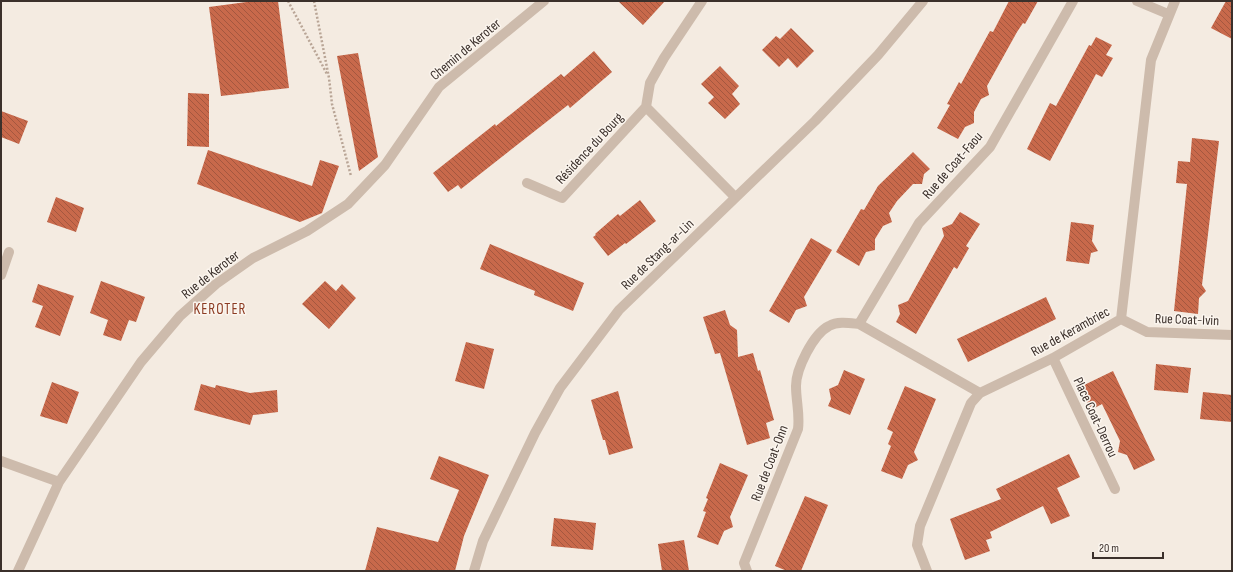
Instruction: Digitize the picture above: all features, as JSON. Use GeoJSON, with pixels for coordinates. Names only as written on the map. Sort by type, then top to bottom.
{"type":"FeatureCollection","features":[{"type":"Feature","properties":{"kind":"street","name":"Chemin de Keroter"},"geometry":{"type":"LineString","coordinates":[[385,165],[439,87],[544,1]]}},
{"type":"Feature","properties":{"kind":"street"},"geometry":{"type":"LineString","coordinates":[[702,1],[664,58],[650,83],[646,107],[735,196]]}},
{"type":"Feature","properties":{"kind":"street","name":"Rue de Stang-ar-Lin"},"geometry":{"type":"LineString","coordinates":[[474,571],[487,534],[535,433],[560,388],[619,310],[660,272],[735,196],[815,122],[878,55],[923,1]]}},
{"type":"Feature","properties":{"kind":"street","name":"Rue de Coat-Faou"},"geometry":{"type":"LineString","coordinates":[[859,324],[919,223],[990,147],[1073,1]]}},
{"type":"Feature","properties":{"kind":"street"},"geometry":{"type":"LineString","coordinates":[[1137,1],[1168,14]]}},
{"type":"Feature","properties":{"kind":"street","name":"Rue de Kerambriec"},"geometry":{"type":"LineString","coordinates":[[927,571],[917,545],[920,526],[971,403],[980,393],[1052,358],[1120,319],[1151,60],[1168,14],[1175,1]]}},
{"type":"Feature","properties":{"kind":"street","name":"Résidence du Bourg"},"geometry":{"type":"LineString","coordinates":[[527,183],[562,198],[646,107]]}},
{"type":"Feature","properties":{"kind":"street","name":"Rue de Keroter"},"geometry":{"type":"LineString","coordinates":[[18,571],[59,482],[141,362],[180,316],[216,284],[253,258],[307,231],[348,204],[385,165]]}},
{"type":"Feature","properties":{"kind":"street"},"geometry":{"type":"LineString","coordinates":[[1,276],[9,252]]}},
{"type":"Feature","properties":{"kind":"street","name":"Rue Coat-Ivin"},"geometry":{"type":"LineString","coordinates":[[1120,319],[1147,332],[1232,335]]}},
{"type":"Feature","properties":{"kind":"street","name":"Rue de Coat-Onn"},"geometry":{"type":"LineString","coordinates":[[746,571],[744,563],[798,429],[800,415],[796,387],[798,372],[814,341],[828,326],[840,322],[859,324],[980,393]]}},
{"type":"Feature","properties":{"kind":"street","name":"Place Coat-Derrou"},"geometry":{"type":"LineString","coordinates":[[1052,358],[1115,489]]}},
{"type":"Feature","properties":{"kind":"street"},"geometry":{"type":"LineString","coordinates":[[1,461],[59,482]]}},
{"type":"Feature","properties":{"kind":"path"},"geometry":{"type":"LineString","coordinates":[[288,1],[329,78]]}},
{"type":"Feature","properties":{"kind":"path"},"geometry":{"type":"LineString","coordinates":[[314,1],[329,78],[332,104],[356,197]]}},
{"type":"Feature","properties":{"kind":"building"},"geometry":{"type":"Polygon","coordinates":[[[254,1],[278,1],[289,88],[221,96],[209,7],[254,1]]]}},
{"type":"Feature","properties":{"kind":"building"},"geometry":{"type":"Polygon","coordinates":[[[618,1],[665,1],[643,25],[618,1]]]}},
{"type":"Feature","properties":{"kind":"building"},"geometry":{"type":"Polygon","coordinates":[[[1009,1],[1038,1],[1025,24],[1023,23],[1017,32],[987,86],[989,95],[981,99],[974,112],[974,123],[965,127],[958,139],[937,128],[950,105],[947,104],[959,82],[961,84],[990,31],[993,32],[1009,1]]]}},
{"type":"Feature","properties":{"kind":"building"},"geometry":{"type":"Polygon","coordinates":[[[1226,1],[1232,1],[1232,39],[1211,28],[1226,1]]]}},
{"type":"Feature","properties":{"kind":"building"},"geometry":{"type":"Polygon","coordinates":[[[791,28],[814,51],[797,68],[788,58],[779,67],[762,50],[776,36],[780,39],[791,28]]]}},
{"type":"Feature","properties":{"kind":"building"},"geometry":{"type":"Polygon","coordinates":[[[1096,37],[1112,45],[1106,55],[1113,58],[1102,77],[1096,74],[1050,161],[1027,149],[1050,103],[1056,106],[1089,45],[1091,46],[1096,37]]]}},
{"type":"Feature","properties":{"kind":"building"},"geometry":{"type":"Polygon","coordinates":[[[594,51],[612,72],[570,108],[568,105],[461,189],[458,185],[448,192],[433,173],[495,124],[496,126],[561,74],[564,77],[594,51]]]}},
{"type":"Feature","properties":{"kind":"building"},"geometry":{"type":"Polygon","coordinates":[[[358,53],[378,157],[359,171],[337,56],[358,53]]]}},
{"type":"Feature","properties":{"kind":"building"},"geometry":{"type":"Polygon","coordinates":[[[720,66],[739,86],[732,94],[740,104],[725,119],[708,103],[714,97],[701,84],[720,66]]]}},
{"type":"Feature","properties":{"kind":"building"},"geometry":{"type":"Polygon","coordinates":[[[188,93],[209,94],[209,147],[187,146],[188,93]]]}},
{"type":"Feature","properties":{"kind":"building"},"geometry":{"type":"Polygon","coordinates":[[[1,111],[28,121],[19,144],[1,137],[1,111]]]}},
{"type":"Feature","properties":{"kind":"building"},"geometry":{"type":"Polygon","coordinates":[[[1192,138],[1219,141],[1202,285],[1206,291],[1199,298],[1198,314],[1174,311],[1187,184],[1176,183],[1178,161],[1190,162],[1192,138]]]}},
{"type":"Feature","properties":{"kind":"building"},"geometry":{"type":"Polygon","coordinates":[[[208,150],[312,186],[320,160],[339,166],[322,213],[300,222],[197,184],[208,150]]]}},
{"type":"Feature","properties":{"kind":"building"},"geometry":{"type":"Polygon","coordinates":[[[913,152],[930,169],[924,174],[922,184],[913,184],[897,201],[889,213],[892,222],[883,226],[875,239],[875,250],[866,252],[859,266],[836,252],[861,209],[864,210],[878,186],[913,152]]]}},
{"type":"Feature","properties":{"kind":"building"},"geometry":{"type":"Polygon","coordinates":[[[56,197],[84,208],[76,232],[47,222],[56,197]]]}},
{"type":"Feature","properties":{"kind":"building"},"geometry":{"type":"Polygon","coordinates":[[[640,200],[656,221],[608,256],[593,237],[618,214],[620,216],[640,200]]]}},
{"type":"Feature","properties":{"kind":"building"},"geometry":{"type":"Polygon","coordinates":[[[960,212],[980,224],[966,246],[969,248],[957,269],[954,267],[916,334],[896,322],[900,314],[898,305],[908,301],[944,236],[942,228],[952,224],[960,212]]]}},
{"type":"Feature","properties":{"kind":"building"},"geometry":{"type":"Polygon","coordinates":[[[1071,222],[1094,225],[1092,241],[1098,251],[1091,253],[1089,264],[1066,261],[1071,222]]]}},
{"type":"Feature","properties":{"kind":"building"},"geometry":{"type":"Polygon","coordinates":[[[811,238],[832,250],[804,297],[807,306],[796,310],[789,323],[769,311],[811,238]]]}},
{"type":"Feature","properties":{"kind":"building"},"geometry":{"type":"Polygon","coordinates":[[[490,244],[584,283],[573,311],[534,295],[535,291],[480,269],[490,244]]]}},
{"type":"Feature","properties":{"kind":"building"},"geometry":{"type":"Polygon","coordinates":[[[101,281],[145,297],[136,322],[129,320],[121,341],[103,335],[108,320],[90,313],[101,281]]]}},
{"type":"Feature","properties":{"kind":"building"},"geometry":{"type":"Polygon","coordinates":[[[325,281],[336,291],[342,284],[356,298],[329,329],[302,304],[325,281]]]}},
{"type":"Feature","properties":{"kind":"building"},"geometry":{"type":"Polygon","coordinates":[[[38,284],[74,296],[60,336],[35,327],[43,306],[32,302],[38,284]]]}},
{"type":"Feature","properties":{"kind":"building"},"geometry":{"type":"Polygon","coordinates":[[[1046,297],[1056,319],[968,362],[957,339],[1046,297]]]}},
{"type":"Feature","properties":{"kind":"building"},"geometry":{"type":"Polygon","coordinates":[[[725,310],[730,325],[737,330],[738,357],[753,353],[758,371],[760,370],[774,420],[766,423],[770,438],[747,445],[720,353],[715,354],[703,317],[725,310]]]}},
{"type":"Feature","properties":{"kind":"building"},"geometry":{"type":"Polygon","coordinates":[[[466,342],[494,349],[484,389],[455,381],[466,342]]]}},
{"type":"Feature","properties":{"kind":"building"},"geometry":{"type":"Polygon","coordinates":[[[1156,364],[1191,368],[1188,393],[1154,390],[1156,364]]]}},
{"type":"Feature","properties":{"kind":"building"},"geometry":{"type":"Polygon","coordinates":[[[844,370],[865,379],[850,415],[828,406],[831,399],[829,389],[838,385],[844,370]]]}},
{"type":"Feature","properties":{"kind":"building"},"geometry":{"type":"Polygon","coordinates":[[[1113,371],[1155,460],[1134,470],[1127,455],[1118,452],[1120,441],[1102,404],[1091,410],[1080,387],[1113,371]]]}},
{"type":"Feature","properties":{"kind":"building"},"geometry":{"type":"Polygon","coordinates":[[[52,382],[79,392],[67,424],[40,416],[52,382]]]}},
{"type":"Feature","properties":{"kind":"building"},"geometry":{"type":"Polygon","coordinates":[[[201,384],[215,388],[216,385],[250,393],[277,390],[278,412],[253,415],[250,425],[194,410],[201,384]]]}},
{"type":"Feature","properties":{"kind":"building"},"geometry":{"type":"Polygon","coordinates":[[[905,386],[936,399],[914,452],[918,460],[908,465],[902,479],[881,471],[891,446],[888,444],[893,432],[887,429],[905,386]]]}},
{"type":"Feature","properties":{"kind":"building"},"geometry":{"type":"Polygon","coordinates":[[[618,391],[633,448],[609,455],[591,400],[618,391]]]}},
{"type":"Feature","properties":{"kind":"building"},"geometry":{"type":"Polygon","coordinates":[[[1203,392],[1232,395],[1232,422],[1200,419],[1203,392]]]}},
{"type":"Feature","properties":{"kind":"building"},"geometry":{"type":"Polygon","coordinates":[[[1069,454],[1080,477],[1057,488],[1070,516],[1051,524],[1043,506],[990,532],[992,538],[986,540],[990,551],[965,560],[950,519],[1001,499],[996,489],[1069,454]]]}},
{"type":"Feature","properties":{"kind":"building"},"geometry":{"type":"Polygon","coordinates":[[[439,456],[489,475],[464,536],[455,571],[365,571],[377,527],[438,542],[459,490],[430,479],[439,456]]]}},
{"type":"Feature","properties":{"kind":"building"},"geometry":{"type":"Polygon","coordinates":[[[720,463],[748,475],[730,517],[733,527],[724,531],[718,545],[697,537],[706,512],[703,511],[708,499],[706,498],[720,463]]]}},
{"type":"Feature","properties":{"kind":"building"},"geometry":{"type":"Polygon","coordinates":[[[805,496],[828,505],[801,571],[787,571],[775,566],[805,496]]]}},
{"type":"Feature","properties":{"kind":"building"},"geometry":{"type":"Polygon","coordinates":[[[554,518],[596,523],[593,550],[551,546],[554,518]]]}},
{"type":"Feature","properties":{"kind":"building"},"geometry":{"type":"Polygon","coordinates":[[[684,540],[689,571],[662,571],[658,544],[684,540]]]}},
{"type":"Feature","properties":{"kind":"district","name":"KEROTER"},"geometry":{"type":"Point","coordinates":[220,309]}}]}
